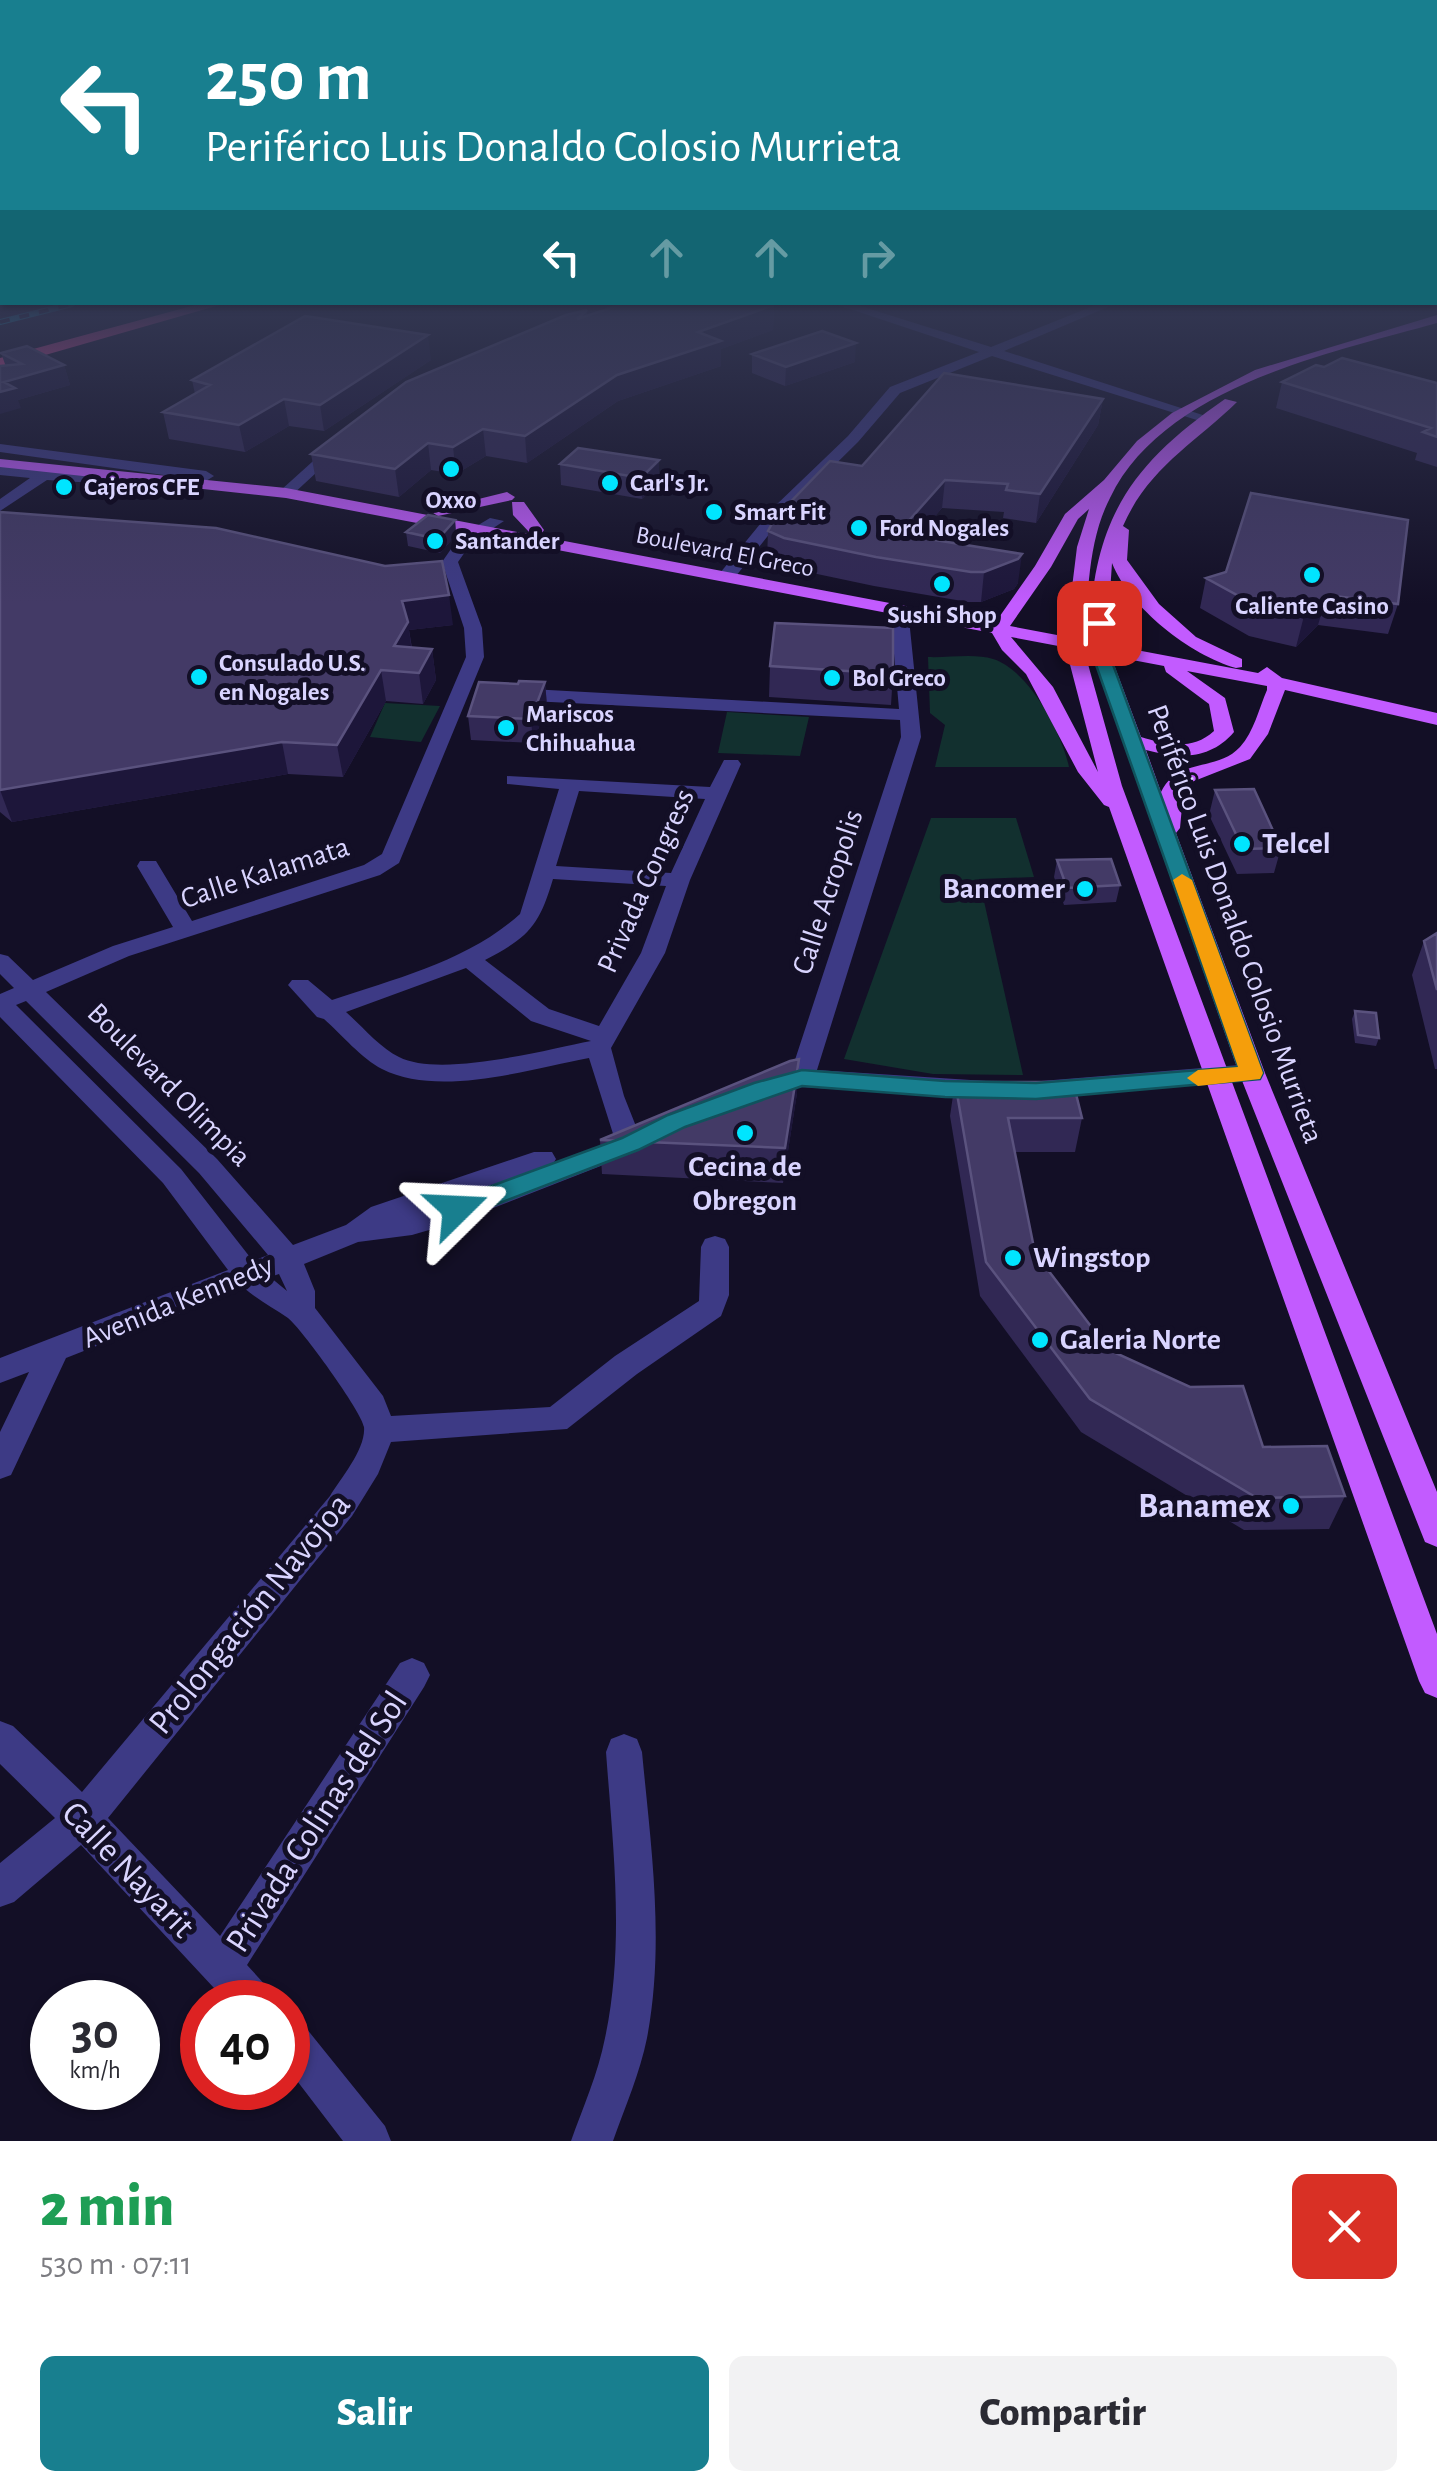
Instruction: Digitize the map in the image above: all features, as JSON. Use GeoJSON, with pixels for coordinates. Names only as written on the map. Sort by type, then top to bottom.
{"type":"FeatureCollection","features":[{"type":"Feature","properties":{"kind":"main road","name":"Periférico Luis Donaldo Colosio Murrieta"},"geometry":{"type":"LineString","coordinates":[[1198,404],[1138,450],[1111,482],[1091,528],[1081,566],[1077,620],[1090,659],[1120,809],[1358,1472],[1429,1640],[1437,1682]]}},
{"type":"Feature","properties":{"kind":"main road","name":"Periférico Luis Donaldo Colosio Murrieta"},"geometry":{"type":"LineString","coordinates":[[1231,404],[1205,418],[1176,444],[1141,483],[1122,517],[1104,556],[1099,623],[1090,659],[1131,740],[1252,1073],[1437,1532]]}},
{"type":"Feature","properties":{"kind":"main road","name":"Boulevard El Greco"},"geometry":{"type":"LineString","coordinates":[[0,463],[291,489],[438,512],[480,528],[536,530],[899,609],[1002,622],[1160,660],[1437,705]]}},
{"type":"Feature","properties":{"kind":"main road"},"geometry":{"type":"LineString","coordinates":[[1111,482],[1085,500],[1071,517],[1043,568],[1002,622],[1005,644],[1032,670],[1094,780],[1120,809]]}},
{"type":"Feature","properties":{"kind":"main road","name":"Boulevard El Greco"},"geometry":{"type":"LineString","coordinates":[[291,489],[480,528],[1236,663],[1437,718]]}},
{"type":"Feature","properties":{"kind":"main road"},"geometry":{"type":"LineString","coordinates":[[438,512],[512,501],[536,530]]}},
{"type":"Feature","properties":{"kind":"main road"},"geometry":{"type":"LineString","coordinates":[[1122,517],[1120,560],[1153,608],[1190,642],[1236,663]]}},
{"type":"Feature","properties":{"kind":"main road"},"geometry":{"type":"LineString","coordinates":[[1131,740],[1164,750],[1193,751],[1216,742],[1224,732],[1218,702],[1199,684],[1160,660]]}},
{"type":"Feature","properties":{"kind":"main road"},"geometry":{"type":"LineString","coordinates":[[1169,844],[1170,792],[1174,783],[1245,753],[1276,690],[1269,675]]}},
{"type":"Feature","properties":{"kind":"street"},"geometry":{"type":"LineString","coordinates":[[731,572],[780,510],[854,439],[883,404]]}},
{"type":"Feature","properties":{"kind":"street"},"geometry":{"type":"LineString","coordinates":[[1158,404],[1205,418]]}},
{"type":"Feature","properties":{"kind":"street"},"geometry":{"type":"LineString","coordinates":[[291,489],[347,438]]}},
{"type":"Feature","properties":{"kind":"street"},"geometry":{"type":"LineString","coordinates":[[0,448],[208,480]]}},
{"type":"Feature","properties":{"kind":"street"},"geometry":{"type":"LineString","coordinates":[[0,463],[34,475],[134,483],[208,480]]}},
{"type":"Feature","properties":{"kind":"street"},"geometry":{"type":"LineString","coordinates":[[0,496],[34,475]]}},
{"type":"Feature","properties":{"kind":"street"},"geometry":{"type":"LineString","coordinates":[[0,506],[34,475]]}},
{"type":"Feature","properties":{"kind":"street","name":"Calle Kalamata"},"geometry":{"type":"LineString","coordinates":[[0,1003],[186,929],[372,870],[392,858],[476,656],[476,639],[450,562],[480,528]]}},
{"type":"Feature","properties":{"kind":"street","name":"Calle Acropolis"},"geometry":{"type":"LineString","coordinates":[[802,1078],[911,736],[899,609]]}},
{"type":"Feature","properties":{"kind":"street"},"geometry":{"type":"LineString","coordinates":[[462,692],[911,719]]}},
{"type":"Feature","properties":{"kind":"street","name":"Privada Congress"},"geometry":{"type":"LineString","coordinates":[[601,1042],[653,953],[679,880],[731,764]]}},
{"type":"Feature","properties":{"kind":"street"},"geometry":{"type":"LineString","coordinates":[[514,780],[716,794]]}},
{"type":"Feature","properties":{"kind":"street"},"geometry":{"type":"LineString","coordinates":[[326,1011],[468,958],[518,931],[530,918],[571,784]]}},
{"type":"Feature","properties":{"kind":"street"},"geometry":{"type":"LineString","coordinates":[[148,866],[186,929]]}},
{"type":"Feature","properties":{"kind":"street"},"geometry":{"type":"LineString","coordinates":[[545,872],[679,880]]}},
{"type":"Feature","properties":{"kind":"street"},"geometry":{"type":"LineString","coordinates":[[468,958],[540,1015],[601,1042]]}},
{"type":"Feature","properties":{"kind":"street","name":"Boulevard Olimpia"},"geometry":{"type":"LineString","coordinates":[[0,962],[208,1166],[287,1258]]}},
{"type":"Feature","properties":{"kind":"street"},"geometry":{"type":"LineString","coordinates":[[300,985],[390,1063],[408,1070],[444,1072],[601,1042]]}},
{"type":"Feature","properties":{"kind":"street","name":"Boulevard Olimpia"},"geometry":{"type":"LineString","coordinates":[[0,1003],[172,1176],[248,1275],[280,1302],[300,1311]]}},
{"type":"Feature","properties":{"kind":"street"},"geometry":{"type":"LineString","coordinates":[[601,1042],[628,1138]]}},
{"type":"Feature","properties":{"kind":"street"},"geometry":{"type":"LineString","coordinates":[[747,1095],[802,1078],[945,1089],[1036,1091],[1252,1073]]}},
{"type":"Feature","properties":{"kind":"street","name":"Avenida Kennedy"},"geometry":{"type":"LineString","coordinates":[[0,1372],[356,1232],[392,1232],[542,1168],[660,1127]]}},
{"type":"Feature","properties":{"kind":"street"},"geometry":{"type":"LineString","coordinates":[[287,1258],[300,1291],[300,1311],[372,1405],[380,1430],[556,1420],[626,1365],[711,1308],[715,1295],[714,1247]]}},
{"type":"Feature","properties":{"kind":"street"},"geometry":{"type":"LineString","coordinates":[[0,1465],[54,1352]]}},
{"type":"Feature","properties":{"kind":"street","name":"Prolongación Navojoa"},"geometry":{"type":"LineString","coordinates":[[0,1888],[83,1820],[341,1506],[368,1464],[380,1430]]}},
{"type":"Feature","properties":{"kind":"street","name":"Privada Colinas del Sol"},"geometry":{"type":"LineString","coordinates":[[222,1968],[412,1675]]}},
{"type":"Feature","properties":{"kind":"street","name":"Calle Nayarit"},"geometry":{"type":"LineString","coordinates":[[0,1739],[83,1820],[233,1980]]}},
{"type":"Feature","properties":{"kind":"street"},"geometry":{"type":"LineString","coordinates":[[592,2141],[626,2039],[634,1976],[635,1910],[624,1752]]}},
{"type":"Feature","properties":{"kind":"street"},"geometry":{"type":"LineString","coordinates":[[310,2066],[370,2141]]}},
{"type":"Feature","properties":{"kind":"green space"},"geometry":{"type":"Polygon","coordinates":[[[978,656],[1006,665],[1042,704],[1069,767],[935,767],[945,725],[930,713],[928,657],[978,656]]]}},
{"type":"Feature","properties":{"kind":"green space"},"geometry":{"type":"Polygon","coordinates":[[[385,703],[440,706],[421,742],[370,737],[385,703]]]}},
{"type":"Feature","properties":{"kind":"green space"},"geometry":{"type":"Polygon","coordinates":[[[727,712],[809,717],[800,756],[718,753],[727,712]]]}},
{"type":"Feature","properties":{"kind":"green space"},"geometry":{"type":"Polygon","coordinates":[[[931,818],[1016,818],[1034,877],[979,879],[1023,1075],[933,1074],[844,1059],[931,818]]]}},
{"type":"Feature","properties":{"kind":"building"},"geometry":{"type":"Polygon","coordinates":[[[177,404],[275,404],[239,425],[163,412],[177,404]]]}},
{"type":"Feature","properties":{"kind":"building"},"geometry":{"type":"Polygon","coordinates":[[[377,404],[573,404],[525,436],[483,429],[453,447],[428,443],[395,469],[311,454],[377,404]]]}},
{"type":"Feature","properties":{"kind":"building"},"geometry":{"type":"Polygon","coordinates":[[[917,404],[1100,404],[1040,494],[1006,490],[1008,484],[945,480],[897,534],[1022,554],[984,572],[876,557],[784,538],[768,531],[775,518],[830,461],[862,466],[917,404]]]}},
{"type":"Feature","properties":{"kind":"building"},"geometry":{"type":"Polygon","coordinates":[[[1353,404],[1437,404],[1437,437],[1423,432],[1431,428],[1353,404]]]}},
{"type":"Feature","properties":{"kind":"building"},"geometry":{"type":"Polygon","coordinates":[[[578,448],[659,460],[641,478],[560,464],[578,448]]]}},
{"type":"Feature","properties":{"kind":"building","name":"Caliente Casino"},"geometry":{"type":"Polygon","coordinates":[[[1251,493],[1408,520],[1398,604],[1327,595],[1304,616],[1257,606],[1206,578],[1226,572],[1251,493]]]}},
{"type":"Feature","properties":{"kind":"building","name":"Consulado U.S. en Nogales"},"geometry":{"type":"Polygon","coordinates":[[[0,512],[216,528],[385,566],[442,561],[449,595],[402,601],[408,622],[394,646],[432,649],[419,673],[381,670],[337,745],[282,742],[0,790],[0,512]]]}},
{"type":"Feature","properties":{"kind":"building"},"geometry":{"type":"Polygon","coordinates":[[[428,515],[455,520],[438,539],[406,532],[428,515]]]}},
{"type":"Feature","properties":{"kind":"building"},"geometry":{"type":"Polygon","coordinates":[[[775,623],[893,628],[893,674],[770,666],[775,623]]]}},
{"type":"Feature","properties":{"kind":"building"},"geometry":{"type":"Polygon","coordinates":[[[479,682],[545,682],[531,719],[468,716],[479,682]]]}},
{"type":"Feature","properties":{"kind":"building"},"geometry":{"type":"Polygon","coordinates":[[[1254,789],[1281,848],[1243,849],[1215,790],[1254,789]]]}},
{"type":"Feature","properties":{"kind":"building"},"geometry":{"type":"Polygon","coordinates":[[[1111,859],[1120,885],[1067,888],[1057,860],[1111,859]]]}},
{"type":"Feature","properties":{"kind":"building"},"geometry":{"type":"Polygon","coordinates":[[[1437,933],[1437,990],[1424,941],[1437,933]]]}},
{"type":"Feature","properties":{"kind":"building"},"geometry":{"type":"Polygon","coordinates":[[[1355,1011],[1376,1013],[1379,1038],[1358,1035],[1355,1011]]]}},
{"type":"Feature","properties":{"kind":"building"},"geometry":{"type":"Polygon","coordinates":[[[799,1059],[785,1148],[600,1140],[790,1061],[799,1059]]]}},
{"type":"Feature","properties":{"kind":"building"},"geometry":{"type":"Polygon","coordinates":[[[955,1082],[1073,1082],[1082,1118],[1008,1118],[1035,1253],[1109,1350],[1190,1387],[1243,1386],[1263,1447],[1327,1446],[1345,1496],[1257,1498],[1090,1399],[986,1262],[955,1082]]]}},
{"type":"Feature","properties":{"kind":"slow traffic"},"geometry":{"type":"LineString","coordinates":[[1182,880],[1252,1073],[1198,1078]]}},
{"type":"Feature","properties":{"kind":"place","name":"Oxxo"},"geometry":{"type":"Point","coordinates":[451,469]}},
{"type":"Feature","properties":{"kind":"place","name":"Carl's Jr."},"geometry":{"type":"Point","coordinates":[610,483]}},
{"type":"Feature","properties":{"kind":"place","name":"Cajeros CFE"},"geometry":{"type":"Point","coordinates":[64,487]}},
{"type":"Feature","properties":{"kind":"place","name":"Smart Fit"},"geometry":{"type":"Point","coordinates":[714,512]}},
{"type":"Feature","properties":{"kind":"place","name":"Ford Nogales"},"geometry":{"type":"Point","coordinates":[859,528]}},
{"type":"Feature","properties":{"kind":"place","name":"Santander"},"geometry":{"type":"Point","coordinates":[435,541]}},
{"type":"Feature","properties":{"kind":"place","name":"Caliente Casino"},"geometry":{"type":"Point","coordinates":[1312,575]}},
{"type":"Feature","properties":{"kind":"place","name":"Sushi Shop"},"geometry":{"type":"Point","coordinates":[942,584]}},
{"type":"Feature","properties":{"kind":"place","name":"Consulado U.S. en Nogales"},"geometry":{"type":"Point","coordinates":[199,677]}},
{"type":"Feature","properties":{"kind":"place","name":"Bol Greco"},"geometry":{"type":"Point","coordinates":[832,678]}},
{"type":"Feature","properties":{"kind":"place","name":"Mariscos Chihuahua"},"geometry":{"type":"Point","coordinates":[506,728]}},
{"type":"Feature","properties":{"kind":"place","name":"Telcel"},"geometry":{"type":"Point","coordinates":[1242,844]}},
{"type":"Feature","properties":{"kind":"place","name":"Bancomer"},"geometry":{"type":"Point","coordinates":[1085,889]}},
{"type":"Feature","properties":{"kind":"place","name":"Cecina de Obregon"},"geometry":{"type":"Point","coordinates":[745,1133]}},
{"type":"Feature","properties":{"kind":"place","name":"Wingstop"},"geometry":{"type":"Point","coordinates":[1013,1258]}},
{"type":"Feature","properties":{"kind":"place","name":"Galeria Norte"},"geometry":{"type":"Point","coordinates":[1040,1340]}},
{"type":"Feature","properties":{"kind":"place","name":"Banamex"},"geometry":{"type":"Point","coordinates":[1291,1506]}},
{"type":"Feature","properties":{"kind":"route"},"geometry":{"type":"LineString","coordinates":[[457,1209],[630,1144],[676,1121],[762,1088],[802,1078],[945,1089],[1036,1091],[1252,1073],[1104,662],[1099,623]]}}]}
